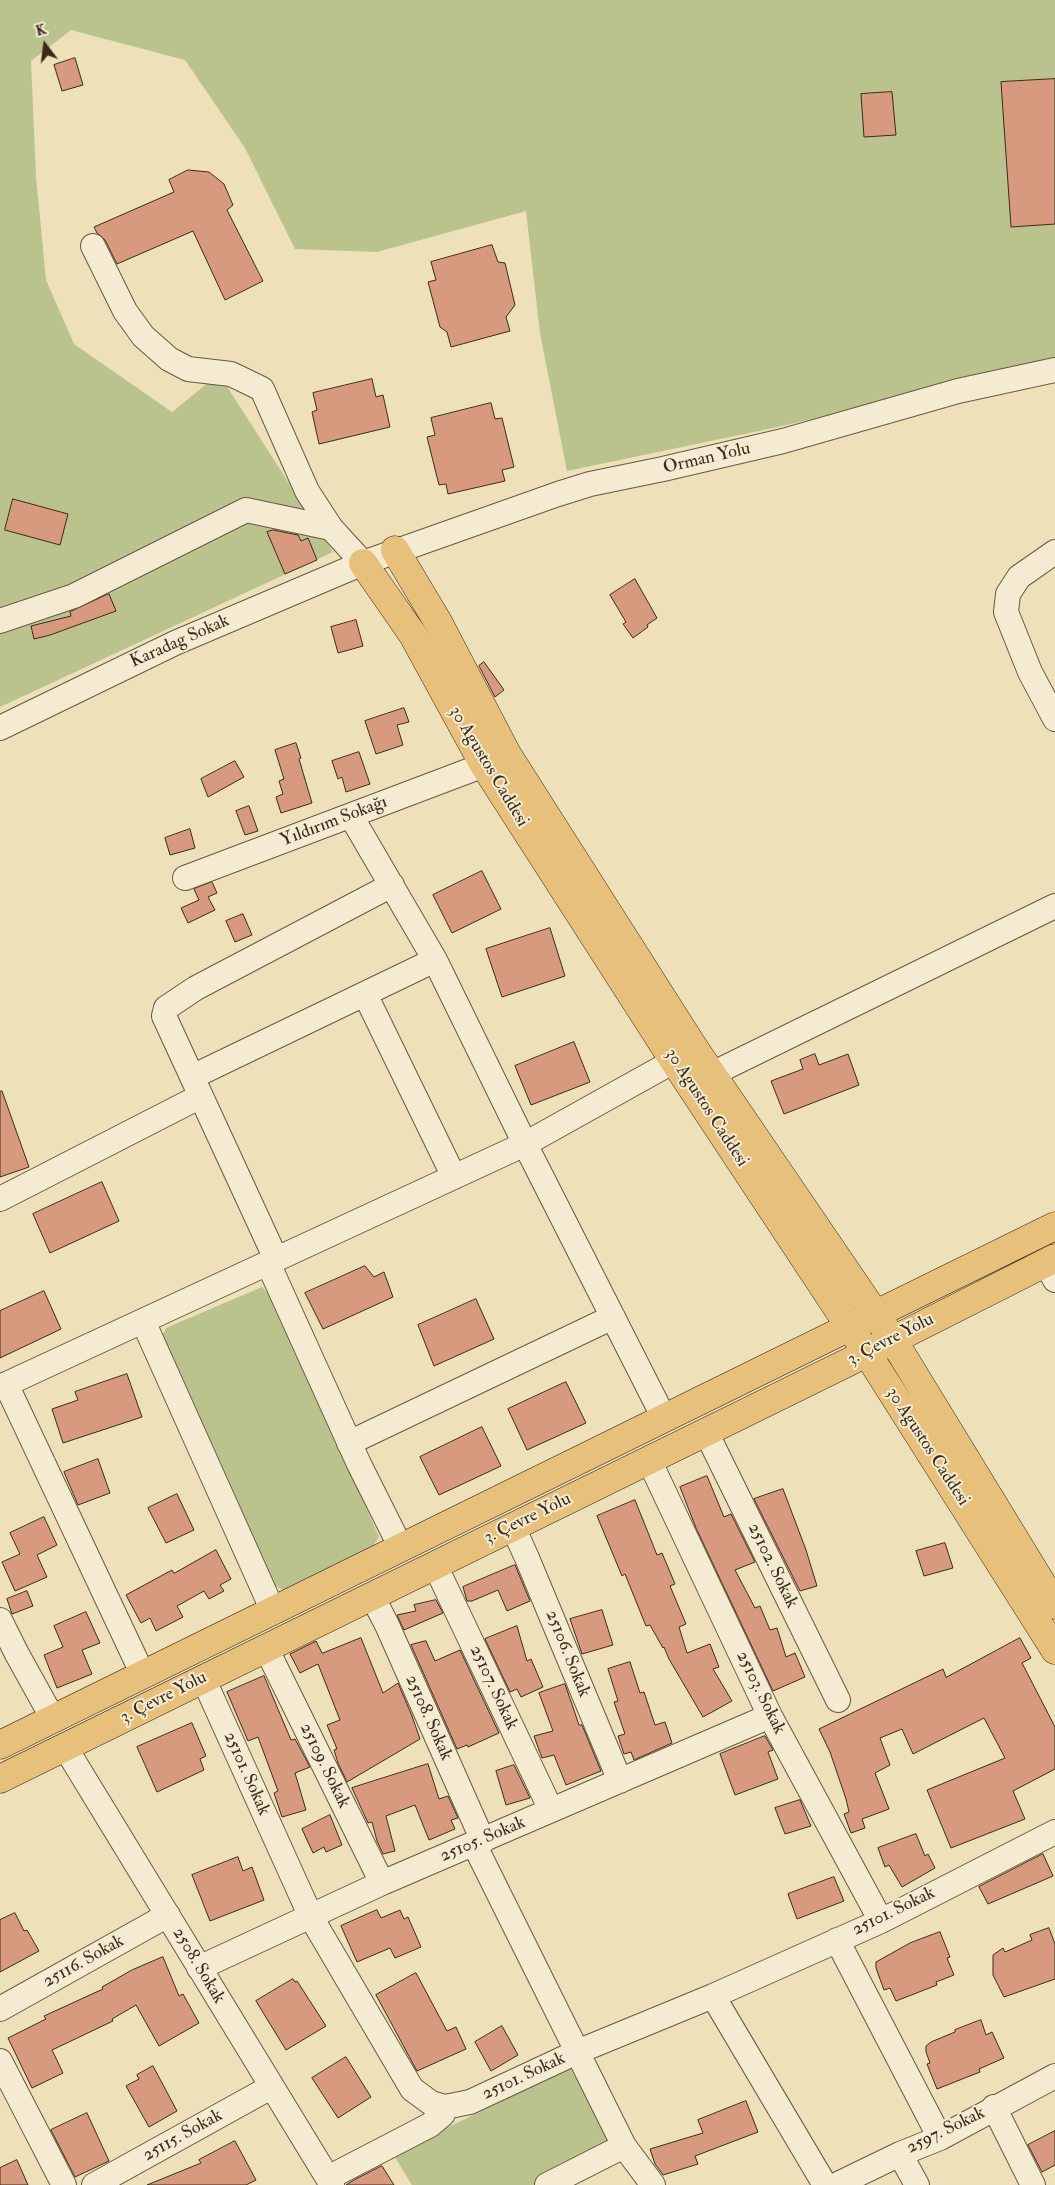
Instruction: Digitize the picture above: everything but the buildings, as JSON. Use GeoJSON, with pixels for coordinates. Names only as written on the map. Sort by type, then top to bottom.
{"type":"FeatureCollection","features":[{"type":"Feature","properties":{"kind":"main road","name":"30 Agustos Caddesi"},"geometry":{"type":"LineString","coordinates":[[395,550],[438,622],[507,754],[712,1074],[893,1340],[1054,1599]]}},
{"type":"Feature","properties":{"kind":"main road","name":"30 Agustos Caddesi"},"geometry":{"type":"LineString","coordinates":[[364,563],[413,635],[484,765],[674,1061],[867,1353],[1055,1650]]}},
{"type":"Feature","properties":{"kind":"main road","name":"3. Çevre Yolu"},"geometry":{"type":"LineString","coordinates":[[0,1745],[1055,1226]]}},
{"type":"Feature","properties":{"kind":"main road","name":"3. Çevre Yolu"},"geometry":{"type":"LineString","coordinates":[[0,1779],[893,1340],[1052,1267]]}},
{"type":"Feature","properties":{"kind":"street"},"geometry":{"type":"LineString","coordinates":[[93,246],[125,311],[143,336],[169,359],[188,369],[231,374],[262,389],[307,491],[331,528],[364,563]]}},
{"type":"Feature","properties":{"kind":"street","name":"Orman Yolu"},"geometry":{"type":"LineString","coordinates":[[364,563],[395,550],[590,484],[783,441],[958,391],[1055,370]]}},
{"type":"Feature","properties":{"kind":"street"},"geometry":{"type":"LineString","coordinates":[[0,621],[74,596],[246,510],[331,528]]}},
{"type":"Feature","properties":{"kind":"street"},"geometry":{"type":"LineString","coordinates":[[1055,552],[1019,577],[1008,594],[1006,612],[1030,672],[1055,719]]}},
{"type":"Feature","properties":{"kind":"street","name":"Karadag Sokak"},"geometry":{"type":"LineString","coordinates":[[0,728],[175,643],[364,563]]}},
{"type":"Feature","properties":{"kind":"street","name":"Yıldırım Sokağı"},"geometry":{"type":"LineString","coordinates":[[184,878],[484,765]]}},
{"type":"Feature","properties":{"kind":"street"},"geometry":{"type":"LineString","coordinates":[[351,816],[435,960],[525,1144],[664,1418]]}},
{"type":"Feature","properties":{"kind":"street"},"geometry":{"type":"LineString","coordinates":[[392,885],[196,988],[166,1008],[164,1016],[272,1261],[349,1443],[401,1548]]}},
{"type":"Feature","properties":{"kind":"street"},"geometry":{"type":"LineString","coordinates":[[712,1074],[1055,906]]}},
{"type":"Feature","properties":{"kind":"street"},"geometry":{"type":"LineString","coordinates":[[0,1199],[196,1086],[365,994],[435,960]]}},
{"type":"Feature","properties":{"kind":"street"},"geometry":{"type":"LineString","coordinates":[[365,994],[454,1177]]}},
{"type":"Feature","properties":{"kind":"street"},"geometry":{"type":"LineString","coordinates":[[143,1674],[3,1385],[525,1144],[674,1061]]}},
{"type":"Feature","properties":{"kind":"street"},"geometry":{"type":"LineString","coordinates":[[349,1443],[613,1317]]}},
{"type":"Feature","properties":{"kind":"street"},"geometry":{"type":"LineString","coordinates":[[143,1321],[273,1611]]}},
{"type":"Feature","properties":{"kind":"street","name":"25102. Sokak"},"geometry":{"type":"LineString","coordinates":[[706,1432],[838,1700]]}},
{"type":"Feature","properties":{"kind":"street","name":"25103. Sokak"},"geometry":{"type":"LineString","coordinates":[[649,1460],[770,1716],[881,1921]]}},
{"type":"Feature","properties":{"kind":"street","name":"25106. Sokak"},"geometry":{"type":"LineString","coordinates":[[513,1527],[620,1781]]}},
{"type":"Feature","properties":{"kind":"street","name":"25107. Sokak"},"geometry":{"type":"LineString","coordinates":[[435,1565],[551,1810]]}},
{"type":"Feature","properties":{"kind":"street","name":"25108. Sokak"},"geometry":{"type":"LineString","coordinates":[[372,1596],[387,1625],[479,1842],[577,2052],[624,2146],[652,2185]]}},
{"type":"Feature","properties":{"kind":"street"},"geometry":{"type":"LineString","coordinates":[[0,1620],[53,1719]]}},
{"type":"Feature","properties":{"kind":"street","name":"25109. Sokak"},"geometry":{"type":"LineString","coordinates":[[266,1648],[382,1883]]}},
{"type":"Feature","properties":{"kind":"street","name":"25101. Sokak"},"geometry":{"type":"LineString","coordinates":[[203,1678],[311,1917],[412,2090],[431,2103],[445,2107],[470,2102],[577,2052],[713,1996],[881,1921],[1055,1832]]}},
{"type":"Feature","properties":{"kind":"street","name":"25105. Sokak"},"geometry":{"type":"LineString","coordinates":[[199,1968],[382,1883],[770,1716]]}},
{"type":"Feature","properties":{"kind":"street","name":"2508. Sokak"},"geometry":{"type":"LineString","coordinates":[[65,1747],[330,2182]]}},
{"type":"Feature","properties":{"kind":"street","name":"25116. Sokak"},"geometry":{"type":"LineString","coordinates":[[0,2009],[168,1915]]}},
{"type":"Feature","properties":{"kind":"street"},"geometry":{"type":"LineString","coordinates":[[837,1940],[940,2138]]}},
{"type":"Feature","properties":{"kind":"street"},"geometry":{"type":"LineString","coordinates":[[713,1996],[825,2185]]}},
{"type":"Feature","properties":{"kind":"street"},"geometry":{"type":"LineString","coordinates":[[0,2061],[64,2185]]}},
{"type":"Feature","properties":{"kind":"street","name":"2597. Sokak"},"geometry":{"type":"LineString","coordinates":[[836,2185],[900,2154],[940,2138],[1055,2076]]}},
{"type":"Feature","properties":{"kind":"street","name":"25115. Sokak"},"geometry":{"type":"LineString","coordinates":[[94,2185],[271,2086]]}},
{"type":"Feature","properties":{"kind":"street"},"geometry":{"type":"LineString","coordinates":[[330,2182],[430,2125],[443,2114],[445,2107]]}},
{"type":"Feature","properties":{"kind":"street"},"geometry":{"type":"LineString","coordinates":[[994,2108],[1033,2185]]}},
{"type":"Feature","properties":{"kind":"street"},"geometry":{"type":"LineString","coordinates":[[546,2185],[624,2146]]}},
{"type":"Feature","properties":{"kind":"street"},"geometry":{"type":"LineString","coordinates":[[900,2154],[917,2185]]}},
{"type":"Feature","properties":{"kind":"green space"},"geometry":{"type":"Polygon","coordinates":[[[0,0],[1055,0],[1055,361],[778,427],[567,471],[540,333],[526,211],[377,252],[295,249],[245,148],[185,60],[71,30],[31,61],[36,177],[46,280],[74,344],[172,412],[219,374],[333,552],[0,707],[0,0]]]}},
{"type":"Feature","properties":{"kind":"green space"},"geometry":{"type":"Polygon","coordinates":[[[262,1287],[275,1301],[379,1537],[373,1546],[283,1590],[270,1583],[160,1341],[166,1328],[262,1287]]]}},
{"type":"Feature","properties":{"kind":"green space"},"geometry":{"type":"Polygon","coordinates":[[[570,2068],[614,2145],[533,2185],[412,2185],[393,2154],[570,2068]]]}}]}
